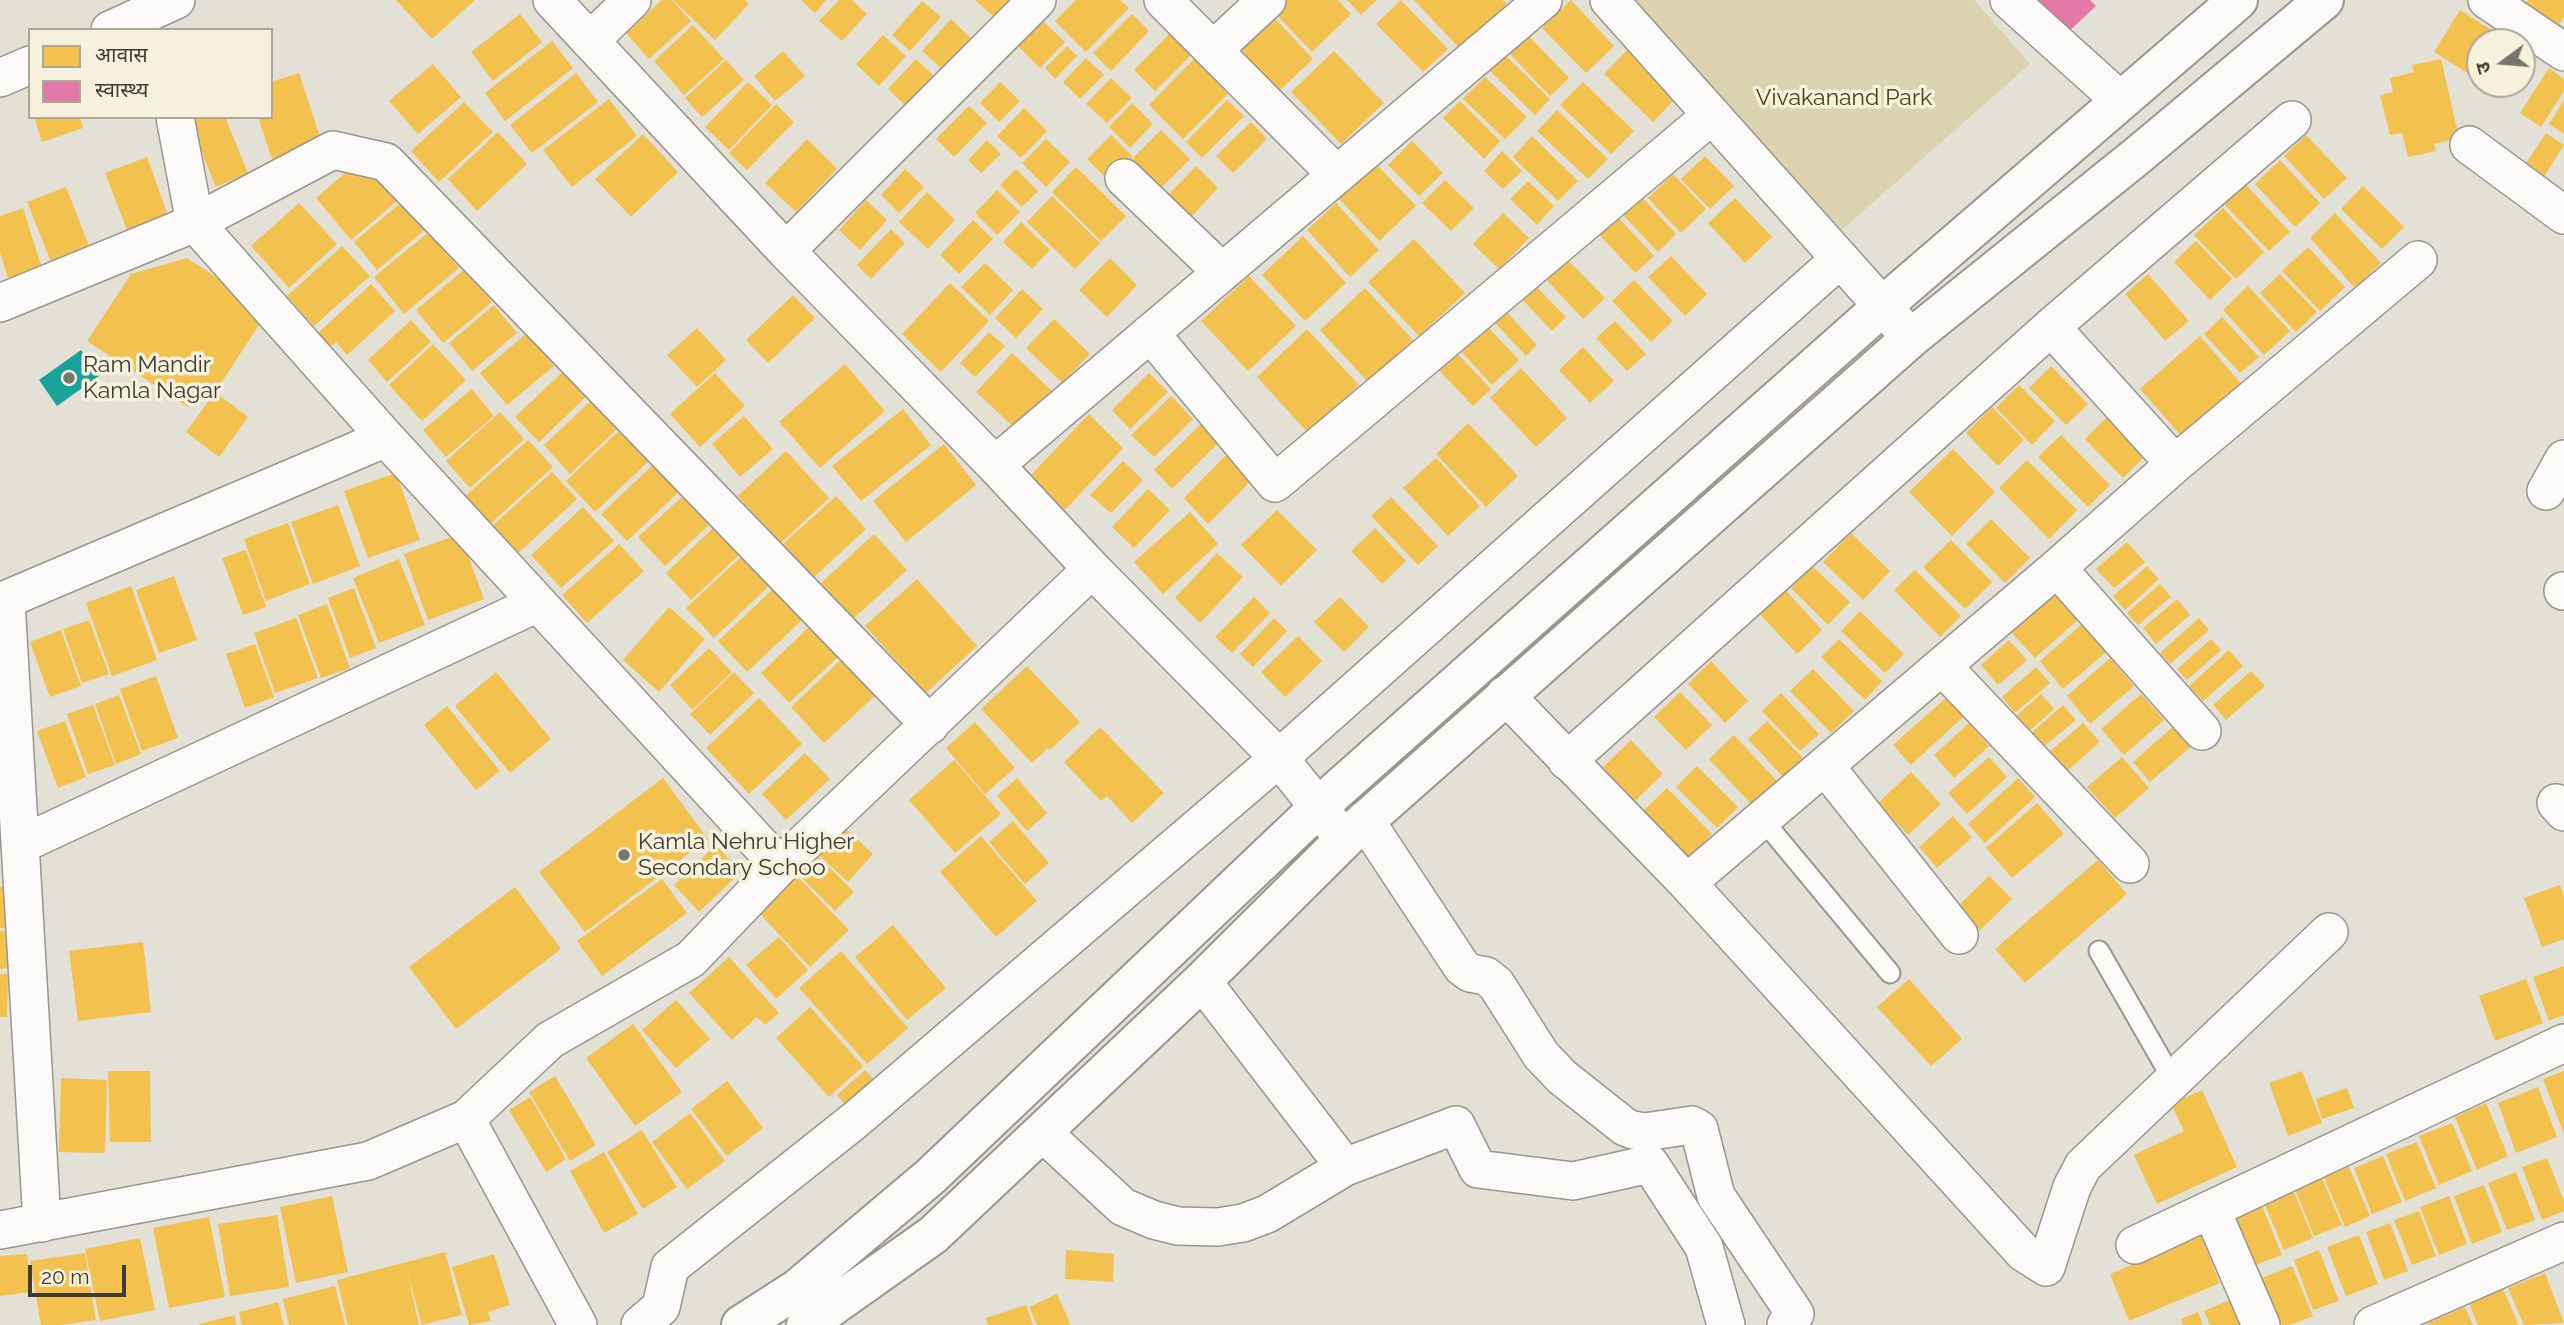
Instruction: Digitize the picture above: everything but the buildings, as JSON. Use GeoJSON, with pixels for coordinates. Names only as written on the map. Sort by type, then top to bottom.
{"type":"FeatureCollection","features":[{"type":"Feature","properties":{"kind":"main road"},"geometry":{"type":"LineString","coordinates":[[741,1325],[797,1289],[931,1176],[1318,808],[1883,307],[2238,0]]}},
{"type":"Feature","properties":{"kind":"main road"},"geometry":{"type":"LineString","coordinates":[[806,1325],[933,1235],[1202,981],[1355,830],[1911,338],[2137,156],[2324,0]]}},
{"type":"Feature","properties":{"kind":"street"},"geometry":{"type":"LineString","coordinates":[[552,0],[786,251],[995,465],[1091,569],[1279,758],[1318,808],[1355,830],[1462,967],[1470,973],[1486,976],[1496,984],[1541,1055],[1562,1077],[1625,1127],[1645,1132],[1692,1125],[1699,1129],[1716,1196],[1795,1314],[1786,1325]]}},
{"type":"Feature","properties":{"kind":"street"},"geometry":{"type":"LineString","coordinates":[[590,41],[632,0]]}},
{"type":"Feature","properties":{"kind":"street"},"geometry":{"type":"LineString","coordinates":[[786,251],[1037,0]]}},
{"type":"Feature","properties":{"kind":"street"},"geometry":{"type":"LineString","coordinates":[[1163,0],[1337,175]]}},
{"type":"Feature","properties":{"kind":"street"},"geometry":{"type":"LineString","coordinates":[[1213,50],[1267,0]]}},
{"type":"Feature","properties":{"kind":"street"},"geometry":{"type":"LineString","coordinates":[[995,465],[1543,0]]}},
{"type":"Feature","properties":{"kind":"street"},"geometry":{"type":"LineString","coordinates":[[1609,0],[1911,338]]}},
{"type":"Feature","properties":{"kind":"street"},"geometry":{"type":"LineString","coordinates":[[2009,0],[2122,101]]}},
{"type":"Feature","properties":{"kind":"street"},"geometry":{"type":"LineString","coordinates":[[2487,0],[2564,52]]}},
{"type":"Feature","properties":{"kind":"street"},"geometry":{"type":"LineString","coordinates":[[116,28],[163,13]]}},
{"type":"Feature","properties":{"kind":"street"},"geometry":{"type":"LineString","coordinates":[[0,78],[28,66]]}},
{"type":"Feature","properties":{"kind":"street"},"geometry":{"type":"LineString","coordinates":[[1150,333],[1275,483],[1712,116]]}},
{"type":"Feature","properties":{"kind":"street"},"geometry":{"type":"LineString","coordinates":[[175,119],[195,223],[386,438],[780,866]]}},
{"type":"Feature","properties":{"kind":"street"},"geometry":{"type":"LineString","coordinates":[[1567,761],[2051,327],[2292,120]]}},
{"type":"Feature","properties":{"kind":"street"},"geometry":{"type":"LineString","coordinates":[[2469,145],[2564,215]]}},
{"type":"Feature","properties":{"kind":"street"},"geometry":{"type":"LineString","coordinates":[[0,303],[195,223],[333,150],[386,162],[930,725]]}},
{"type":"Feature","properties":{"kind":"street"},"geometry":{"type":"LineString","coordinates":[[1124,178],[1222,272]]}},
{"type":"Feature","properties":{"kind":"street"},"geometry":{"type":"LineString","coordinates":[[639,1325],[661,1307],[670,1267],[854,1121],[1279,758],[1840,258]]}},
{"type":"Feature","properties":{"kind":"street"},"geometry":{"type":"LineString","coordinates":[[1687,883],[2175,464],[2418,260]]}},
{"type":"Feature","properties":{"kind":"street"},"geometry":{"type":"LineString","coordinates":[[2051,327],[2175,464]]}},
{"type":"Feature","properties":{"kind":"street"},"geometry":{"type":"LineString","coordinates":[[42,1223],[3,602],[386,438]]}},
{"type":"Feature","properties":{"kind":"street"},"geometry":{"type":"LineString","coordinates":[[2546,491],[2564,459]]}},
{"type":"Feature","properties":{"kind":"street"},"geometry":{"type":"LineString","coordinates":[[2057,568],[2202,731]]}},
{"type":"Feature","properties":{"kind":"street"},"geometry":{"type":"LineString","coordinates":[[0,1230],[368,1161],[466,1119],[550,1041],[691,959],[780,866],[1091,569]]}},
{"type":"Feature","properties":{"kind":"street"},"geometry":{"type":"LineString","coordinates":[[20,845],[538,603]]}},
{"type":"Feature","properties":{"kind":"street"},"geometry":{"type":"LineString","coordinates":[[1942,666],[2130,864]]}},
{"type":"Feature","properties":{"kind":"street"},"geometry":{"type":"LineString","coordinates":[[1505,695],[1687,883],[2024,1253],[2046,1267],[2072,1187],[2083,1166],[2329,932]]}},
{"type":"Feature","properties":{"kind":"street"},"geometry":{"type":"LineString","coordinates":[[1825,766],[1959,935]]}},
{"type":"Feature","properties":{"kind":"street"},"geometry":{"type":"LineString","coordinates":[[1202,981],[1345,1167]]}},
{"type":"Feature","properties":{"kind":"street"},"geometry":{"type":"LineString","coordinates":[[2135,1245],[2564,1043]]}},
{"type":"Feature","properties":{"kind":"street"},"geometry":{"type":"LineString","coordinates":[[466,1119],[578,1325]]}},
{"type":"Feature","properties":{"kind":"street"},"geometry":{"type":"LineString","coordinates":[[1042,1132],[1123,1206],[1154,1220],[1178,1226],[1218,1227],[1243,1223],[1267,1214],[1345,1167],[1456,1125],[1478,1170],[1573,1181],[1650,1164],[1704,1247],[1726,1325]]}},
{"type":"Feature","properties":{"kind":"street"},"geometry":{"type":"LineString","coordinates":[[2211,1209],[2261,1325]]}},
{"type":"Feature","properties":{"kind":"street"},"geometry":{"type":"LineString","coordinates":[[2373,1325],[2564,1241]]}},
{"type":"Feature","properties":{"kind":"lane"},"geometry":{"type":"LineString","coordinates":[[1762,820],[1890,974]]}},
{"type":"Feature","properties":{"kind":"lane"},"geometry":{"type":"LineString","coordinates":[[2099,951],[2173,1080]]}},
{"type":"Feature","properties":{"kind":"green space","name":"Vivakanand Park"},"geometry":{"type":"Polygon","coordinates":[[[1624,0],[1974,0],[2030,64],[1836,235],[1624,0]]]}},
{"type":"Feature","properties":{"kind":"place","name":"Ram Mandir Kamla Nagar"},"geometry":{"type":"Point","coordinates":[69,378]}},
{"type":"Feature","properties":{"kind":"place","name":"Kamla Nehru Higher Secondary Schoo"},"geometry":{"type":"Point","coordinates":[624,855]}}]}
